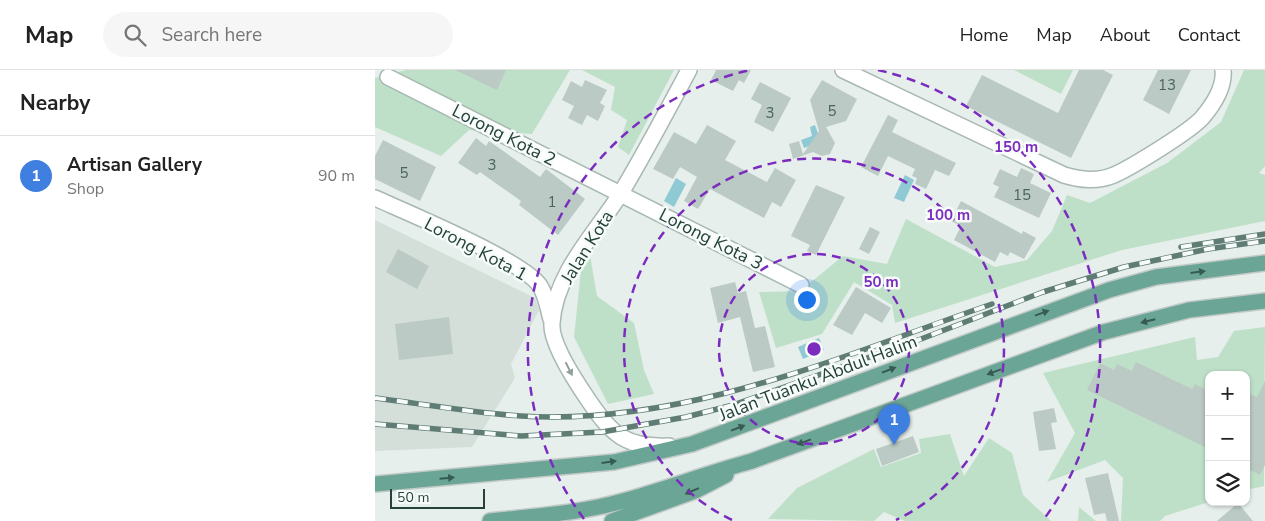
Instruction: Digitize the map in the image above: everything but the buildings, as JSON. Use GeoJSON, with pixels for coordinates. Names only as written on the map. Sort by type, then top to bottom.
{"type":"FeatureCollection","features":[{"type":"Feature","properties":{"kind":"main road","name":"Jalan Tuanku Abdul Halim"},"geometry":{"type":"LineString","coordinates":[[375,484],[614,462],[692,444],[1109,290],[1156,277],[1265,263]]}},
{"type":"Feature","properties":{"kind":"main road"},"geometry":{"type":"LineString","coordinates":[[571,521],[705,474],[751,461],[1104,332],[1189,310],[1265,303]]}},
{"type":"Feature","properties":{"kind":"main road"},"geometry":{"type":"LineString","coordinates":[[613,521],[695,491],[751,461]]}},
{"type":"Feature","properties":{"kind":"main road"},"geometry":{"type":"LineString","coordinates":[[375,491],[399,482]]}},
{"type":"Feature","properties":{"kind":"main road"},"geometry":{"type":"LineString","coordinates":[[490,521],[551,514],[621,502]]}},
{"type":"Feature","properties":{"kind":"street","name":"Jalan Kota"},"geometry":{"type":"LineString","coordinates":[[689,70],[621,193],[572,264],[556,301],[552,323],[562,355],[575,380],[612,432],[635,444],[661,446],[692,444]]}},
{"type":"Feature","properties":{"kind":"street"},"geometry":{"type":"LineString","coordinates":[[843,70],[1064,176],[1082,180],[1113,175],[1158,149],[1200,120],[1221,88],[1223,70]]}},
{"type":"Feature","properties":{"kind":"street","name":"Lorong Kota 2"},"geometry":{"type":"LineString","coordinates":[[388,77],[621,193]]}},
{"type":"Feature","properties":{"kind":"street","name":"Lorong Kota 3"},"geometry":{"type":"LineString","coordinates":[[621,193],[801,285]]}},
{"type":"Feature","properties":{"kind":"street","name":"Lorong Kota 1"},"geometry":{"type":"LineString","coordinates":[[375,198],[493,254],[532,276],[541,288],[552,323]]}},
{"type":"Feature","properties":{"kind":"shaded area"},"geometry":{"type":"Polygon","coordinates":[[[375,220],[535,298],[539,310],[511,364],[515,378],[472,447],[375,451],[375,220]]]}},
{"type":"Feature","properties":{"kind":"green space"},"geometry":{"type":"Polygon","coordinates":[[[406,70],[570,70],[532,134],[469,130],[441,156],[375,127],[375,78],[406,70]]]}},
{"type":"Feature","properties":{"kind":"green space"},"geometry":{"type":"Polygon","coordinates":[[[582,70],[674,70],[629,155],[618,147],[627,120],[611,110],[615,87],[582,70]]]}},
{"type":"Feature","properties":{"kind":"green space"},"geometry":{"type":"Polygon","coordinates":[[[1014,70],[1073,70],[1061,94],[1014,70]]]}},
{"type":"Feature","properties":{"kind":"green space"},"geometry":{"type":"Polygon","coordinates":[[[1244,70],[1265,70],[1265,166],[1259,173],[1265,175],[1265,221],[1122,250],[895,323],[892,305],[854,282],[822,334],[776,348],[759,292],[800,291],[843,256],[887,264],[906,219],[995,267],[1027,260],[1052,231],[1067,195],[1090,203],[1167,163],[1221,122],[1244,70]]]}},
{"type":"Feature","properties":{"kind":"green space"},"geometry":{"type":"Polygon","coordinates":[[[589,249],[597,296],[634,323],[644,370],[654,394],[608,404],[574,337],[581,270],[589,249]]]}},
{"type":"Feature","properties":{"kind":"green space"},"geometry":{"type":"Polygon","coordinates":[[[1265,327],[1264,486],[1250,489],[1250,371],[1205,371],[1205,503],[1165,516],[1160,521],[1121,521],[1123,478],[1105,460],[1047,482],[1075,433],[1043,373],[1195,337],[1197,360],[1218,357],[1234,331],[1265,327]]]}},
{"type":"Feature","properties":{"kind":"green space"},"geometry":{"type":"Polygon","coordinates":[[[950,434],[964,476],[989,438],[1012,453],[1023,495],[1051,521],[905,521],[884,512],[874,521],[768,519],[797,488],[874,449],[881,467],[921,453],[919,439],[950,434]]]}},
{"type":"Feature","properties":{"kind":"green space"},"geometry":{"type":"Polygon","coordinates":[[[1079,507],[1096,521],[1078,521],[1079,507]]]}},
{"type":"Feature","properties":{"kind":"water"},"geometry":{"type":"Polygon","coordinates":[[[815,125],[821,142],[804,148],[801,140],[812,136],[810,127],[815,125]]]}},
{"type":"Feature","properties":{"kind":"water"},"geometry":{"type":"Polygon","coordinates":[[[905,175],[914,180],[904,202],[894,198],[905,175]]]}},
{"type":"Feature","properties":{"kind":"water"},"geometry":{"type":"Polygon","coordinates":[[[676,178],[686,184],[674,207],[664,201],[676,178]]]}},
{"type":"Feature","properties":{"kind":"water"},"geometry":{"type":"Polygon","coordinates":[[[819,338],[824,350],[803,359],[798,347],[819,338]]]}},
{"type":"Feature","properties":{"kind":"railway"},"geometry":{"type":"LineString","coordinates":[[1181,247],[1265,234]]}},
{"type":"Feature","properties":{"kind":"railway"},"geometry":{"type":"LineString","coordinates":[[375,424],[521,436],[602,432],[686,417],[733,405],[921,339],[1043,292],[1124,267],[1208,249],[1265,241]]}},
{"type":"Feature","properties":{"kind":"railway"},"geometry":{"type":"LineString","coordinates":[[375,398],[467,411],[521,416],[582,416],[643,410],[702,399],[761,383],[820,365],[992,304]]}},
{"type":"Feature","properties":{"kind":"place","name":"Artisan Gallery"},"geometry":{"type":"Point","coordinates":[894,445]}}]}
